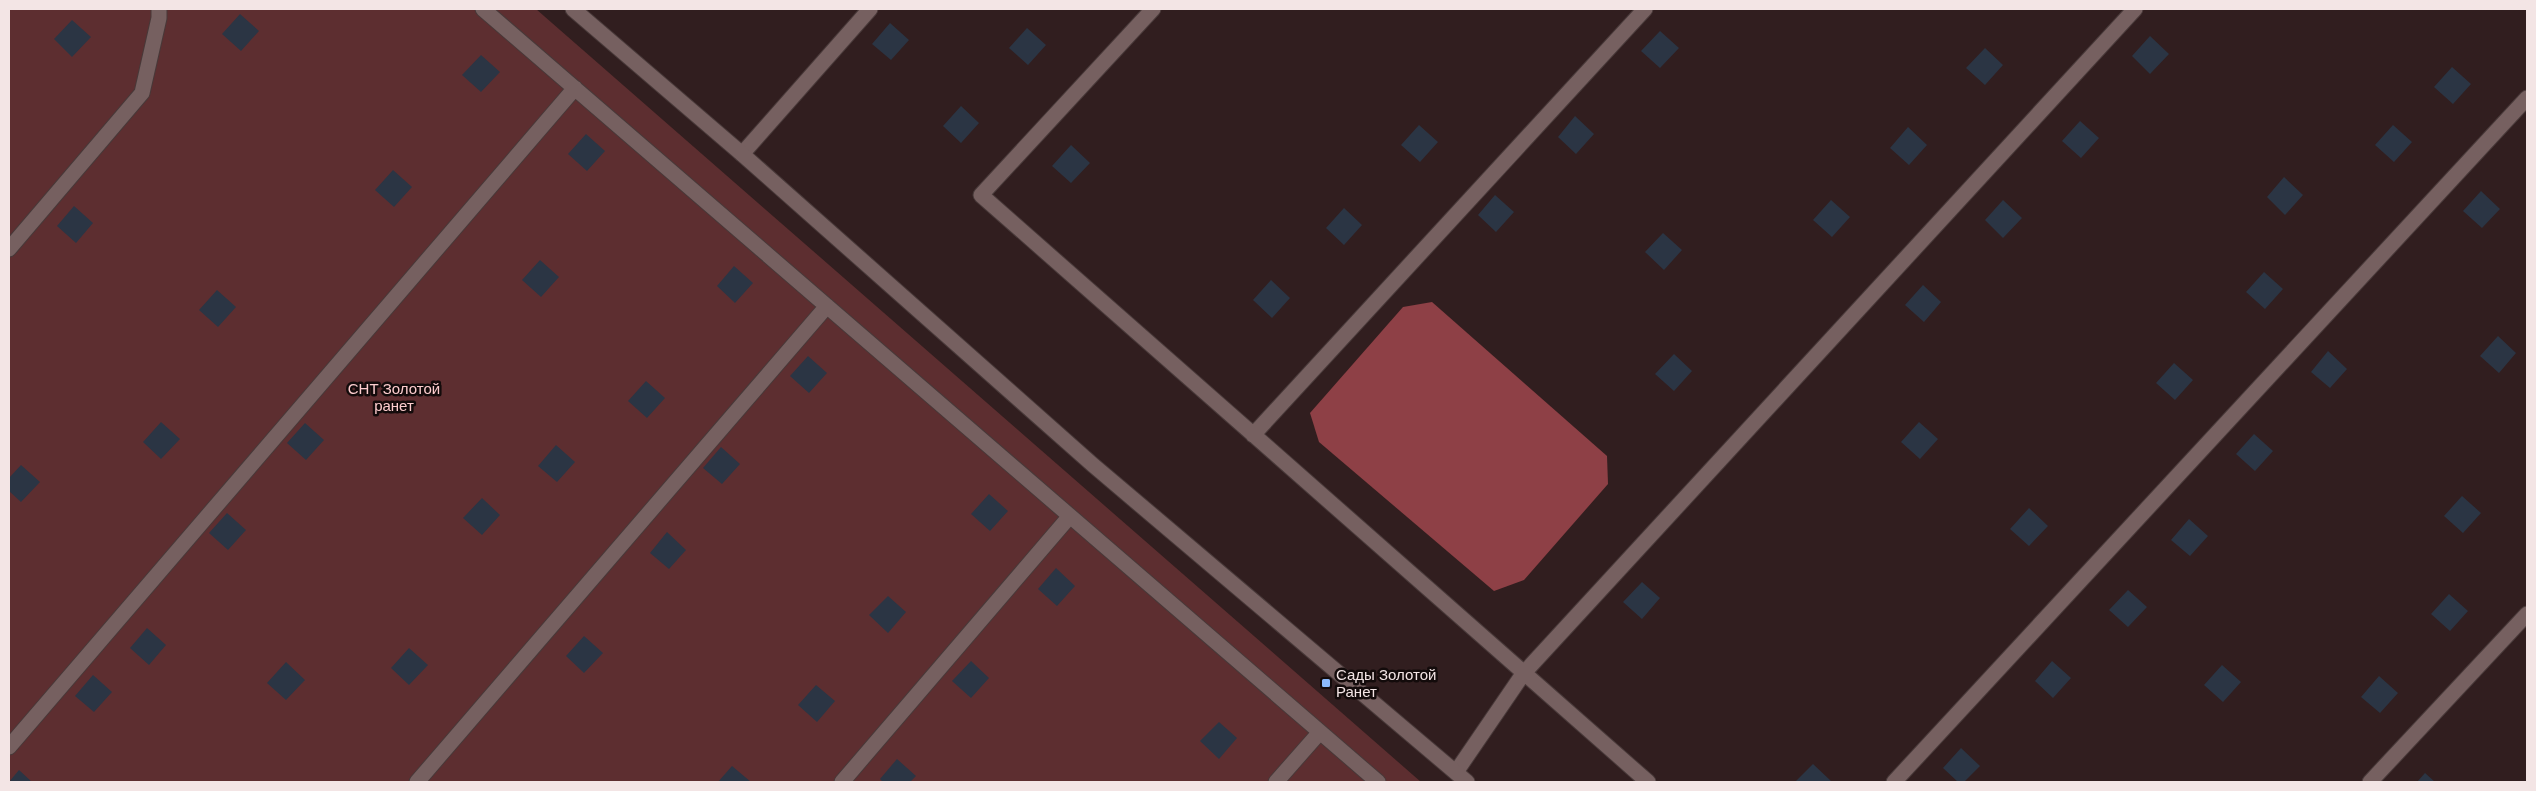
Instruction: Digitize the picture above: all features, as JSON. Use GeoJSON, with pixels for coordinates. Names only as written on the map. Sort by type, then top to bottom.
{"type":"FeatureCollection","features":[{"type":"Feature","properties":{"kind":"street"},"geometry":{"type":"LineString","coordinates":[[9,249],[142,93],[159,18],[159,9]]}},
{"type":"Feature","properties":{"kind":"street"},"geometry":{"type":"LineString","coordinates":[[483,9],[1378,782]]}},
{"type":"Feature","properties":{"kind":"street"},"geometry":{"type":"LineString","coordinates":[[573,9],[742,154],[1093,465],[1461,777],[1523,674],[2135,9]]}},
{"type":"Feature","properties":{"kind":"street"},"geometry":{"type":"LineString","coordinates":[[742,154],[870,9]]}},
{"type":"Feature","properties":{"kind":"street"},"geometry":{"type":"LineString","coordinates":[[1153,9],[981,195],[1523,674],[1648,782]]}},
{"type":"Feature","properties":{"kind":"street"},"geometry":{"type":"LineString","coordinates":[[1253,435],[1645,9]]}},
{"type":"Feature","properties":{"kind":"street"},"geometry":{"type":"LineString","coordinates":[[9,747],[575,88]]}},
{"type":"Feature","properties":{"kind":"street"},"geometry":{"type":"LineString","coordinates":[[1894,782],[2527,98]]}},
{"type":"Feature","properties":{"kind":"street"},"geometry":{"type":"LineString","coordinates":[[417,782],[827,306]]}},
{"type":"Feature","properties":{"kind":"street"},"geometry":{"type":"LineString","coordinates":[[842,782],[1070,516]]}},
{"type":"Feature","properties":{"kind":"street"},"geometry":{"type":"LineString","coordinates":[[2370,782],[2527,614]]}},
{"type":"Feature","properties":{"kind":"street"},"geometry":{"type":"LineString","coordinates":[[1276,782],[1320,732]]}},
{"type":"Feature","properties":{"kind":"green space","name":"СНТ Золотой ранет"},"geometry":{"type":"Polygon","coordinates":[[[9,9],[536,9],[1421,782],[9,782],[9,9]]]}},
{"type":"Feature","properties":{"kind":"shaded area"},"geometry":{"type":"Polygon","coordinates":[[[1432,302],[1607,456],[1608,484],[1524,580],[1494,591],[1319,442],[1310,413],[1403,307],[1432,302]]]}},
{"type":"Feature","properties":{"kind":"building"},"geometry":{"type":"Polygon","coordinates":[[[240,14],[259,31],[241,51],[222,34],[240,14]]]}},
{"type":"Feature","properties":{"kind":"building"},"geometry":{"type":"Polygon","coordinates":[[[72,20],[91,37],[72,57],[54,39],[72,20]]]}},
{"type":"Feature","properties":{"kind":"building"},"geometry":{"type":"Polygon","coordinates":[[[890,23],[909,40],[891,60],[872,44],[890,23]]]}},
{"type":"Feature","properties":{"kind":"building"},"geometry":{"type":"Polygon","coordinates":[[[1027,28],[1046,45],[1028,65],[1009,48],[1027,28]]]}},
{"type":"Feature","properties":{"kind":"building"},"geometry":{"type":"Polygon","coordinates":[[[1660,31],[1679,48],[1660,68],[1641,51],[1660,31]]]}},
{"type":"Feature","properties":{"kind":"building"},"geometry":{"type":"Polygon","coordinates":[[[2150,36],[2169,54],[2150,74],[2132,56],[2150,36]]]}},
{"type":"Feature","properties":{"kind":"building"},"geometry":{"type":"Polygon","coordinates":[[[1985,48],[2003,65],[1985,85],[1966,68],[1985,48]]]}},
{"type":"Feature","properties":{"kind":"building"},"geometry":{"type":"Polygon","coordinates":[[[481,55],[500,72],[481,92],[462,75],[481,55]]]}},
{"type":"Feature","properties":{"kind":"building"},"geometry":{"type":"Polygon","coordinates":[[[2452,67],[2471,84],[2453,104],[2434,87],[2452,67]]]}},
{"type":"Feature","properties":{"kind":"building"},"geometry":{"type":"Polygon","coordinates":[[[961,106],[979,123],[961,143],[943,126],[961,106]]]}},
{"type":"Feature","properties":{"kind":"building"},"geometry":{"type":"Polygon","coordinates":[[[1575,116],[1594,134],[1576,154],[1558,137],[1575,116]]]}},
{"type":"Feature","properties":{"kind":"building"},"geometry":{"type":"Polygon","coordinates":[[[2080,121],[2099,138],[2081,158],[2062,141],[2080,121]]]}},
{"type":"Feature","properties":{"kind":"building"},"geometry":{"type":"Polygon","coordinates":[[[1419,125],[1438,142],[1420,162],[1401,145],[1419,125]]]}},
{"type":"Feature","properties":{"kind":"building"},"geometry":{"type":"Polygon","coordinates":[[[2393,125],[2412,142],[2394,162],[2375,145],[2393,125]]]}},
{"type":"Feature","properties":{"kind":"building"},"geometry":{"type":"Polygon","coordinates":[[[1908,127],[1927,145],[1909,165],[1890,148],[1908,127]]]}},
{"type":"Feature","properties":{"kind":"building"},"geometry":{"type":"Polygon","coordinates":[[[586,134],[605,151],[587,171],[568,154],[586,134]]]}},
{"type":"Feature","properties":{"kind":"building"},"geometry":{"type":"Polygon","coordinates":[[[1071,145],[1090,163],[1071,183],[1052,166],[1071,145]]]}},
{"type":"Feature","properties":{"kind":"building"},"geometry":{"type":"Polygon","coordinates":[[[393,170],[412,187],[394,207],[375,190],[393,170]]]}},
{"type":"Feature","properties":{"kind":"building"},"geometry":{"type":"Polygon","coordinates":[[[2284,177],[2303,195],[2285,215],[2267,197],[2284,177]]]}},
{"type":"Feature","properties":{"kind":"building"},"geometry":{"type":"Polygon","coordinates":[[[2481,191],[2500,209],[2482,228],[2463,211],[2481,191]]]}},
{"type":"Feature","properties":{"kind":"building"},"geometry":{"type":"Polygon","coordinates":[[[1495,195],[1514,212],[1496,232],[1478,215],[1495,195]]]}},
{"type":"Feature","properties":{"kind":"building"},"geometry":{"type":"Polygon","coordinates":[[[1831,200],[1850,217],[1832,237],[1813,220],[1831,200]]]}},
{"type":"Feature","properties":{"kind":"building"},"geometry":{"type":"Polygon","coordinates":[[[2003,200],[2022,218],[2003,238],[1985,220],[2003,200]]]}},
{"type":"Feature","properties":{"kind":"building"},"geometry":{"type":"Polygon","coordinates":[[[74,206],[93,223],[76,243],[57,226],[74,206]]]}},
{"type":"Feature","properties":{"kind":"building"},"geometry":{"type":"Polygon","coordinates":[[[1344,208],[1362,225],[1344,245],[1326,228],[1344,208]]]}},
{"type":"Feature","properties":{"kind":"building"},"geometry":{"type":"Polygon","coordinates":[[[1663,233],[1682,250],[1664,270],[1645,252],[1663,233]]]}},
{"type":"Feature","properties":{"kind":"building"},"geometry":{"type":"Polygon","coordinates":[[[540,260],[559,277],[541,297],[522,280],[540,260]]]}},
{"type":"Feature","properties":{"kind":"building"},"geometry":{"type":"Polygon","coordinates":[[[734,266],[753,283],[735,303],[717,286],[734,266]]]}},
{"type":"Feature","properties":{"kind":"building"},"geometry":{"type":"Polygon","coordinates":[[[2264,272],[2283,289],[2265,309],[2246,292],[2264,272]]]}},
{"type":"Feature","properties":{"kind":"building"},"geometry":{"type":"Polygon","coordinates":[[[1271,280],[1290,298],[1272,318],[1253,300],[1271,280]]]}},
{"type":"Feature","properties":{"kind":"building"},"geometry":{"type":"Polygon","coordinates":[[[1923,285],[1941,302],[1924,322],[1905,305],[1923,285]]]}},
{"type":"Feature","properties":{"kind":"building"},"geometry":{"type":"Polygon","coordinates":[[[217,290],[236,307],[218,327],[199,310],[217,290]]]}},
{"type":"Feature","properties":{"kind":"building"},"geometry":{"type":"Polygon","coordinates":[[[2498,336],[2516,353],[2499,373],[2480,356],[2498,336]]]}},
{"type":"Feature","properties":{"kind":"building"},"geometry":{"type":"Polygon","coordinates":[[[2328,351],[2347,369],[2330,388],[2311,372],[2328,351]]]}},
{"type":"Feature","properties":{"kind":"building"},"geometry":{"type":"Polygon","coordinates":[[[1674,354],[1692,371],[1674,391],[1655,374],[1674,354]]]}},
{"type":"Feature","properties":{"kind":"building"},"geometry":{"type":"Polygon","coordinates":[[[808,356],[827,373],[809,393],[790,376],[808,356]]]}},
{"type":"Feature","properties":{"kind":"building"},"geometry":{"type":"Polygon","coordinates":[[[2174,363],[2193,380],[2175,400],[2156,383],[2174,363]]]}},
{"type":"Feature","properties":{"kind":"building"},"geometry":{"type":"Polygon","coordinates":[[[646,381],[665,398],[647,418],[628,401],[646,381]]]}},
{"type":"Feature","properties":{"kind":"building"},"geometry":{"type":"Polygon","coordinates":[[[161,422],[180,439],[161,459],[143,442],[161,422]]]}},
{"type":"Feature","properties":{"kind":"building"},"geometry":{"type":"Polygon","coordinates":[[[1919,422],[1938,439],[1920,459],[1901,442],[1919,422]]]}},
{"type":"Feature","properties":{"kind":"building"},"geometry":{"type":"Polygon","coordinates":[[[305,423],[324,440],[306,460],[287,443],[305,423]]]}},
{"type":"Feature","properties":{"kind":"building"},"geometry":{"type":"Polygon","coordinates":[[[2254,434],[2273,451],[2255,471],[2236,454],[2254,434]]]}},
{"type":"Feature","properties":{"kind":"building"},"geometry":{"type":"Polygon","coordinates":[[[556,445],[575,462],[557,482],[538,466],[556,445]]]}},
{"type":"Feature","properties":{"kind":"building"},"geometry":{"type":"Polygon","coordinates":[[[721,447],[740,464],[722,484],[703,468],[721,447]]]}},
{"type":"Feature","properties":{"kind":"building"},"geometry":{"type":"Polygon","coordinates":[[[21,465],[40,482],[21,502],[9,491],[9,478],[21,465]]]}},
{"type":"Feature","properties":{"kind":"building"},"geometry":{"type":"Polygon","coordinates":[[[989,494],[1008,511],[990,531],[971,514],[989,494]]]}},
{"type":"Feature","properties":{"kind":"building"},"geometry":{"type":"Polygon","coordinates":[[[2462,496],[2481,513],[2463,533],[2444,516],[2462,496]]]}},
{"type":"Feature","properties":{"kind":"building"},"geometry":{"type":"Polygon","coordinates":[[[482,498],[500,515],[482,535],[463,518],[482,498]]]}},
{"type":"Feature","properties":{"kind":"building"},"geometry":{"type":"Polygon","coordinates":[[[2029,508],[2048,526],[2029,546],[2010,529],[2029,508]]]}},
{"type":"Feature","properties":{"kind":"building"},"geometry":{"type":"Polygon","coordinates":[[[227,513],[246,530],[228,550],[209,533],[227,513]]]}},
{"type":"Feature","properties":{"kind":"building"},"geometry":{"type":"Polygon","coordinates":[[[2189,519],[2208,536],[2190,556],[2171,540],[2189,519]]]}},
{"type":"Feature","properties":{"kind":"building"},"geometry":{"type":"Polygon","coordinates":[[[667,532],[686,550],[669,569],[650,553],[667,532]]]}},
{"type":"Feature","properties":{"kind":"building"},"geometry":{"type":"Polygon","coordinates":[[[1056,568],[1075,586],[1057,606],[1038,589],[1056,568]]]}},
{"type":"Feature","properties":{"kind":"building"},"geometry":{"type":"Polygon","coordinates":[[[1642,582],[1660,598],[1642,619],[1623,602],[1642,582]]]}},
{"type":"Feature","properties":{"kind":"building"},"geometry":{"type":"Polygon","coordinates":[[[2128,590],[2147,607],[2128,627],[2109,610],[2128,590]]]}},
{"type":"Feature","properties":{"kind":"building"},"geometry":{"type":"Polygon","coordinates":[[[2449,594],[2468,611],[2450,631],[2431,614],[2449,594]]]}},
{"type":"Feature","properties":{"kind":"building"},"geometry":{"type":"Polygon","coordinates":[[[888,596],[906,612],[888,633],[869,615],[888,596]]]}},
{"type":"Feature","properties":{"kind":"building"},"geometry":{"type":"Polygon","coordinates":[[[147,628],[166,645],[149,665],[130,648],[147,628]]]}},
{"type":"Feature","properties":{"kind":"building"},"geometry":{"type":"Polygon","coordinates":[[[584,636],[603,653],[584,673],[566,656],[584,636]]]}},
{"type":"Feature","properties":{"kind":"building"},"geometry":{"type":"Polygon","coordinates":[[[409,648],[428,665],[409,685],[391,668],[409,648]]]}},
{"type":"Feature","properties":{"kind":"building"},"geometry":{"type":"Polygon","coordinates":[[[971,661],[989,678],[971,698],[952,681],[971,661]]]}},
{"type":"Feature","properties":{"kind":"building"},"geometry":{"type":"Polygon","coordinates":[[[2052,661],[2071,678],[2053,698],[2035,681],[2052,661]]]}},
{"type":"Feature","properties":{"kind":"building"},"geometry":{"type":"Polygon","coordinates":[[[286,662],[305,680],[286,700],[267,683],[286,662]]]}},
{"type":"Feature","properties":{"kind":"building"},"geometry":{"type":"Polygon","coordinates":[[[2222,665],[2241,682],[2223,702],[2204,685],[2222,665]]]}},
{"type":"Feature","properties":{"kind":"building"},"geometry":{"type":"Polygon","coordinates":[[[93,675],[112,692],[94,712],[75,696],[93,675]]]}},
{"type":"Feature","properties":{"kind":"building"},"geometry":{"type":"Polygon","coordinates":[[[2379,676],[2398,693],[2380,713],[2361,697],[2379,676]]]}},
{"type":"Feature","properties":{"kind":"building"},"geometry":{"type":"Polygon","coordinates":[[[816,685],[835,701],[817,722],[798,705],[816,685]]]}},
{"type":"Feature","properties":{"kind":"building"},"geometry":{"type":"Polygon","coordinates":[[[1219,722],[1237,738],[1219,759],[1200,741],[1219,722]]]}},
{"type":"Feature","properties":{"kind":"building"},"geometry":{"type":"Polygon","coordinates":[[[1961,748],[1980,766],[1964,782],[1958,782],[1943,768],[1961,748]]]}},
{"type":"Feature","properties":{"kind":"building"},"geometry":{"type":"Polygon","coordinates":[[[897,759],[916,776],[910,782],[883,782],[880,779],[897,759]]]}},
{"type":"Feature","properties":{"kind":"building"},"geometry":{"type":"Polygon","coordinates":[[[1813,764],[1831,781],[1795,782],[1813,764]]]}},
{"type":"Feature","properties":{"kind":"building"},"geometry":{"type":"Polygon","coordinates":[[[732,766],[751,782],[718,782],[732,766]]]}},
{"type":"Feature","properties":{"kind":"building"},"geometry":{"type":"Polygon","coordinates":[[[19,770],[32,782],[9,782],[19,770]]]}},
{"type":"Feature","properties":{"kind":"building"},"geometry":{"type":"Polygon","coordinates":[[[2425,773],[2435,782],[2417,782],[2425,773]]]}},
{"type":"Feature","properties":{"kind":"place","name":"Сады Золотой Ранет"},"geometry":{"type":"Point","coordinates":[1326,683]}}]}
